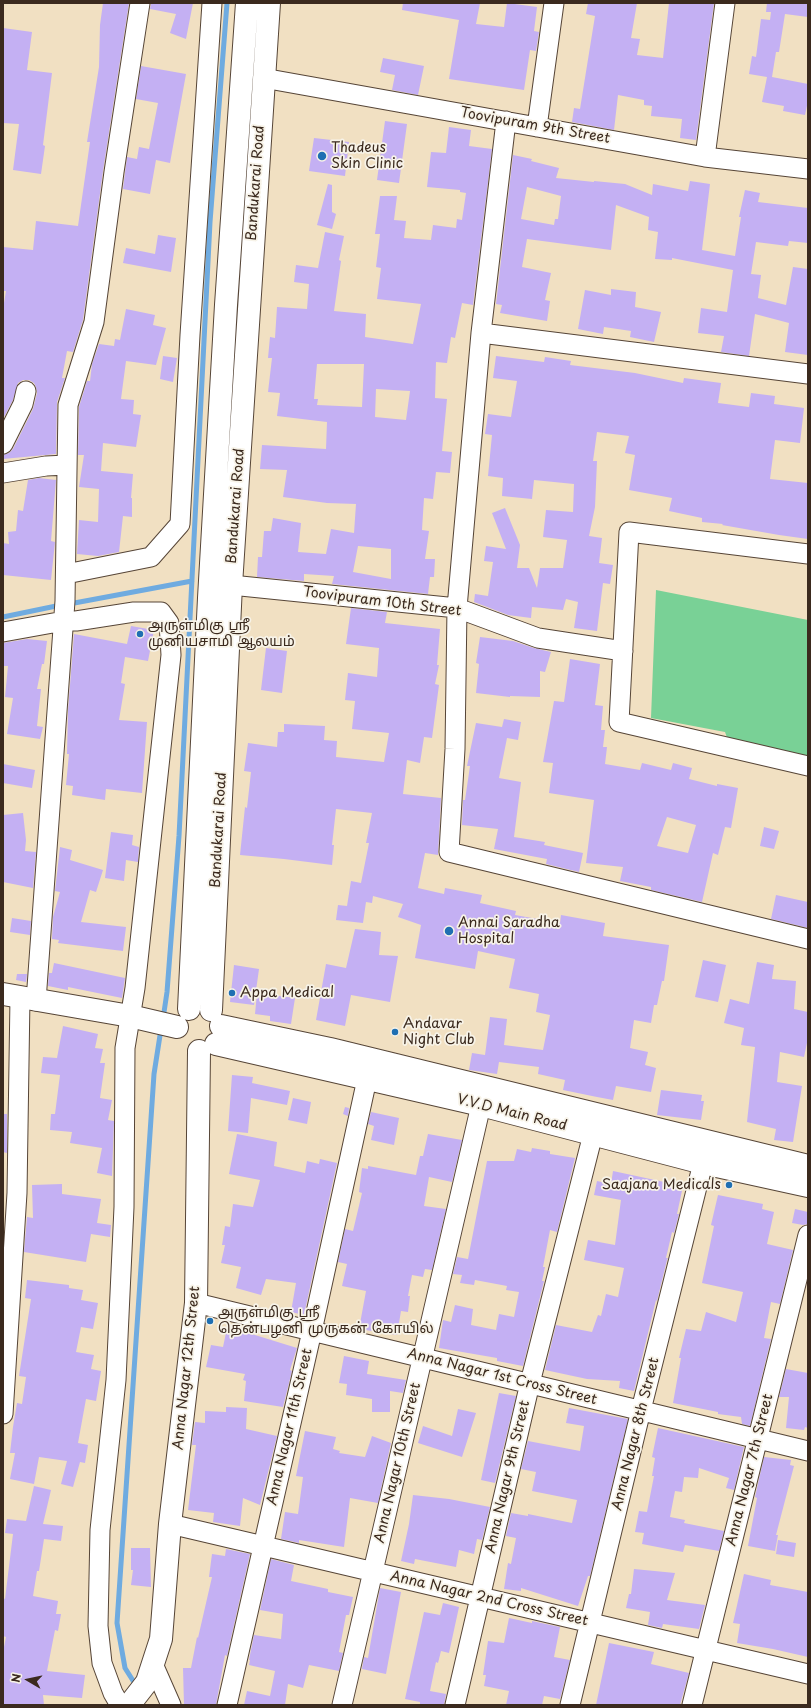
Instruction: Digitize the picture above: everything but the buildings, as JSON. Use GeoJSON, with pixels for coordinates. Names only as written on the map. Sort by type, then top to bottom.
{"type":"FeatureCollection","features":[{"type":"Feature","properties":{"kind":"main road","name":"Bandukarai Road"},"geometry":{"type":"LineString","coordinates":[[189,1009],[209,598],[226,304],[247,3]]}},
{"type":"Feature","properties":{"kind":"main road","name":"Bandukarai Road"},"geometry":{"type":"LineString","coordinates":[[212,1033],[232,585],[263,78],[269,3]]}},
{"type":"Feature","properties":{"kind":"main road"},"geometry":{"type":"LineString","coordinates":[[20,997],[173,1025]]}},
{"type":"Feature","properties":{"kind":"main road"},"geometry":{"type":"LineString","coordinates":[[201,1006],[212,1033],[190,1049],[183,1044],[173,1025],[189,1009],[201,1006]]}},
{"type":"Feature","properties":{"kind":"main road","name":"V.V.D Main Road"},"geometry":{"type":"LineString","coordinates":[[212,1033],[367,1079],[481,1105],[703,1162],[808,1186]]}},
{"type":"Feature","properties":{"kind":"main road","name":"V.V.D Main Road"},"geometry":{"type":"LineString","coordinates":[[212,1033],[330,1049],[808,1166]]}},
{"type":"Feature","properties":{"kind":"main road","name":"Anna Nagar 12th Street"},"geometry":{"type":"LineString","coordinates":[[150,1673],[161,1639],[170,1524],[196,1303],[212,1033]]}},
{"type":"Feature","properties":{"kind":"main road"},"geometry":{"type":"LineString","coordinates":[[128,1703],[150,1673]]}},
{"type":"Feature","properties":{"kind":"street"},"geometry":{"type":"LineString","coordinates":[[3,1414],[17,1193],[20,997],[64,612],[66,574],[68,405],[94,322],[114,172],[140,3]]}},
{"type":"Feature","properties":{"kind":"street"},"geometry":{"type":"LineString","coordinates":[[66,574],[151,557],[180,524],[190,335],[212,3]]}},
{"type":"Feature","properties":{"kind":"street"},"geometry":{"type":"LineString","coordinates":[[538,126],[554,3]]}},
{"type":"Feature","properties":{"kind":"street"},"geometry":{"type":"LineString","coordinates":[[705,157],[725,3]]}},
{"type":"Feature","properties":{"kind":"street","name":"Toovipuram 9th Street"},"geometry":{"type":"LineString","coordinates":[[263,78],[705,157],[808,169]]}},
{"type":"Feature","properties":{"kind":"street"},"geometry":{"type":"LineString","coordinates":[[506,121],[480,333],[457,608],[455,749],[449,852],[808,939]]}},
{"type":"Feature","properties":{"kind":"street"},"geometry":{"type":"LineString","coordinates":[[480,333],[808,374]]}},
{"type":"Feature","properties":{"kind":"street"},"geometry":{"type":"LineString","coordinates":[[3,444],[23,404],[26,391]]}},
{"type":"Feature","properties":{"kind":"street"},"geometry":{"type":"LineString","coordinates":[[3,473],[46,466],[67,465]]}},
{"type":"Feature","properties":{"kind":"street"},"geometry":{"type":"LineString","coordinates":[[808,554],[629,532],[619,722],[808,766]]}},
{"type":"Feature","properties":{"kind":"street","name":"Toovipuram 10th Street"},"geometry":{"type":"LineString","coordinates":[[232,585],[457,608],[538,638],[623,651]]}},
{"type":"Feature","properties":{"kind":"street"},"geometry":{"type":"LineString","coordinates":[[3,632],[64,612]]}},
{"type":"Feature","properties":{"kind":"street"},"geometry":{"type":"LineString","coordinates":[[64,612],[76,621],[134,612],[161,612],[168,623],[171,655],[135,980],[138,1018],[126,1048],[124,1207],[116,1380],[100,1530],[98,1626],[102,1663],[113,1693],[128,1703]]}},
{"type":"Feature","properties":{"kind":"street","name":"Anna Nagar 11th Street"},"geometry":{"type":"LineString","coordinates":[[227,1705],[312,1331],[367,1079]]}},
{"type":"Feature","properties":{"kind":"street","name":"Anna Nagar 10th Street"},"geometry":{"type":"LineString","coordinates":[[342,1705],[481,1105]]}},
{"type":"Feature","properties":{"kind":"street","name":"Anna Nagar 9th Street"},"geometry":{"type":"LineString","coordinates":[[455,1705],[530,1384],[593,1134]]}},
{"type":"Feature","properties":{"kind":"street","name":"Anna Nagar 8th Street"},"geometry":{"type":"LineString","coordinates":[[570,1705],[641,1410],[703,1162]]}},
{"type":"Feature","properties":{"kind":"street","name":"Anna Nagar 7th Street"},"geometry":{"type":"LineString","coordinates":[[692,1705],[808,1235]]}},
{"type":"Feature","properties":{"kind":"street","name":"Anna Nagar 1st Cross Street"},"geometry":{"type":"LineString","coordinates":[[196,1303],[808,1451]]}},
{"type":"Feature","properties":{"kind":"street","name":"Anna Nagar 2nd Cross Street"},"geometry":{"type":"LineString","coordinates":[[170,1524],[808,1674]]}},
{"type":"Feature","properties":{"kind":"street"},"geometry":{"type":"LineString","coordinates":[[150,1673],[171,1705]]}},
{"type":"Feature","properties":{"kind":"green space"},"geometry":{"type":"Polygon","coordinates":[[[656,590],[808,620],[808,759],[729,743],[725,732],[651,718],[656,590]]]}},
{"type":"Feature","properties":{"kind":"waterway"},"geometry":{"type":"LineString","coordinates":[[163,1019],[167,992],[179,836],[210,222],[227,3]]}},
{"type":"Feature","properties":{"kind":"waterway"},"geometry":{"type":"LineString","coordinates":[[69,604],[192,581]]}},
{"type":"Feature","properties":{"kind":"waterway"},"geometry":{"type":"LineString","coordinates":[[3,617],[61,605]]}},
{"type":"Feature","properties":{"kind":"waterway"},"geometry":{"type":"LineString","coordinates":[[137,1687],[125,1668],[117,1623],[154,1074],[161,1029]]}},
{"type":"Feature","properties":{"kind":"place","name":"Thadeus Skin Clinic"},"geometry":{"type":"Point","coordinates":[322,156]}},
{"type":"Feature","properties":{"kind":"place","name":"அருள்மிகு ஶ்ரீ முனியசாமி ஆலயம்"},"geometry":{"type":"Point","coordinates":[140,634]}},
{"type":"Feature","properties":{"kind":"place","name":"Annai Saradha Hospital"},"geometry":{"type":"Point","coordinates":[449,931]}},
{"type":"Feature","properties":{"kind":"place","name":"Appa Medical"},"geometry":{"type":"Point","coordinates":[232,993]}},
{"type":"Feature","properties":{"kind":"place","name":"Andavar Night Club"},"geometry":{"type":"Point","coordinates":[395,1032]}},
{"type":"Feature","properties":{"kind":"place","name":"Saajana Medicals"},"geometry":{"type":"Point","coordinates":[729,1185]}},
{"type":"Feature","properties":{"kind":"place","name":"அருள்மிகு ஶ்ரீ தென்பழனி முருகன் கோயில்"},"geometry":{"type":"Point","coordinates":[210,1321]}}]}
